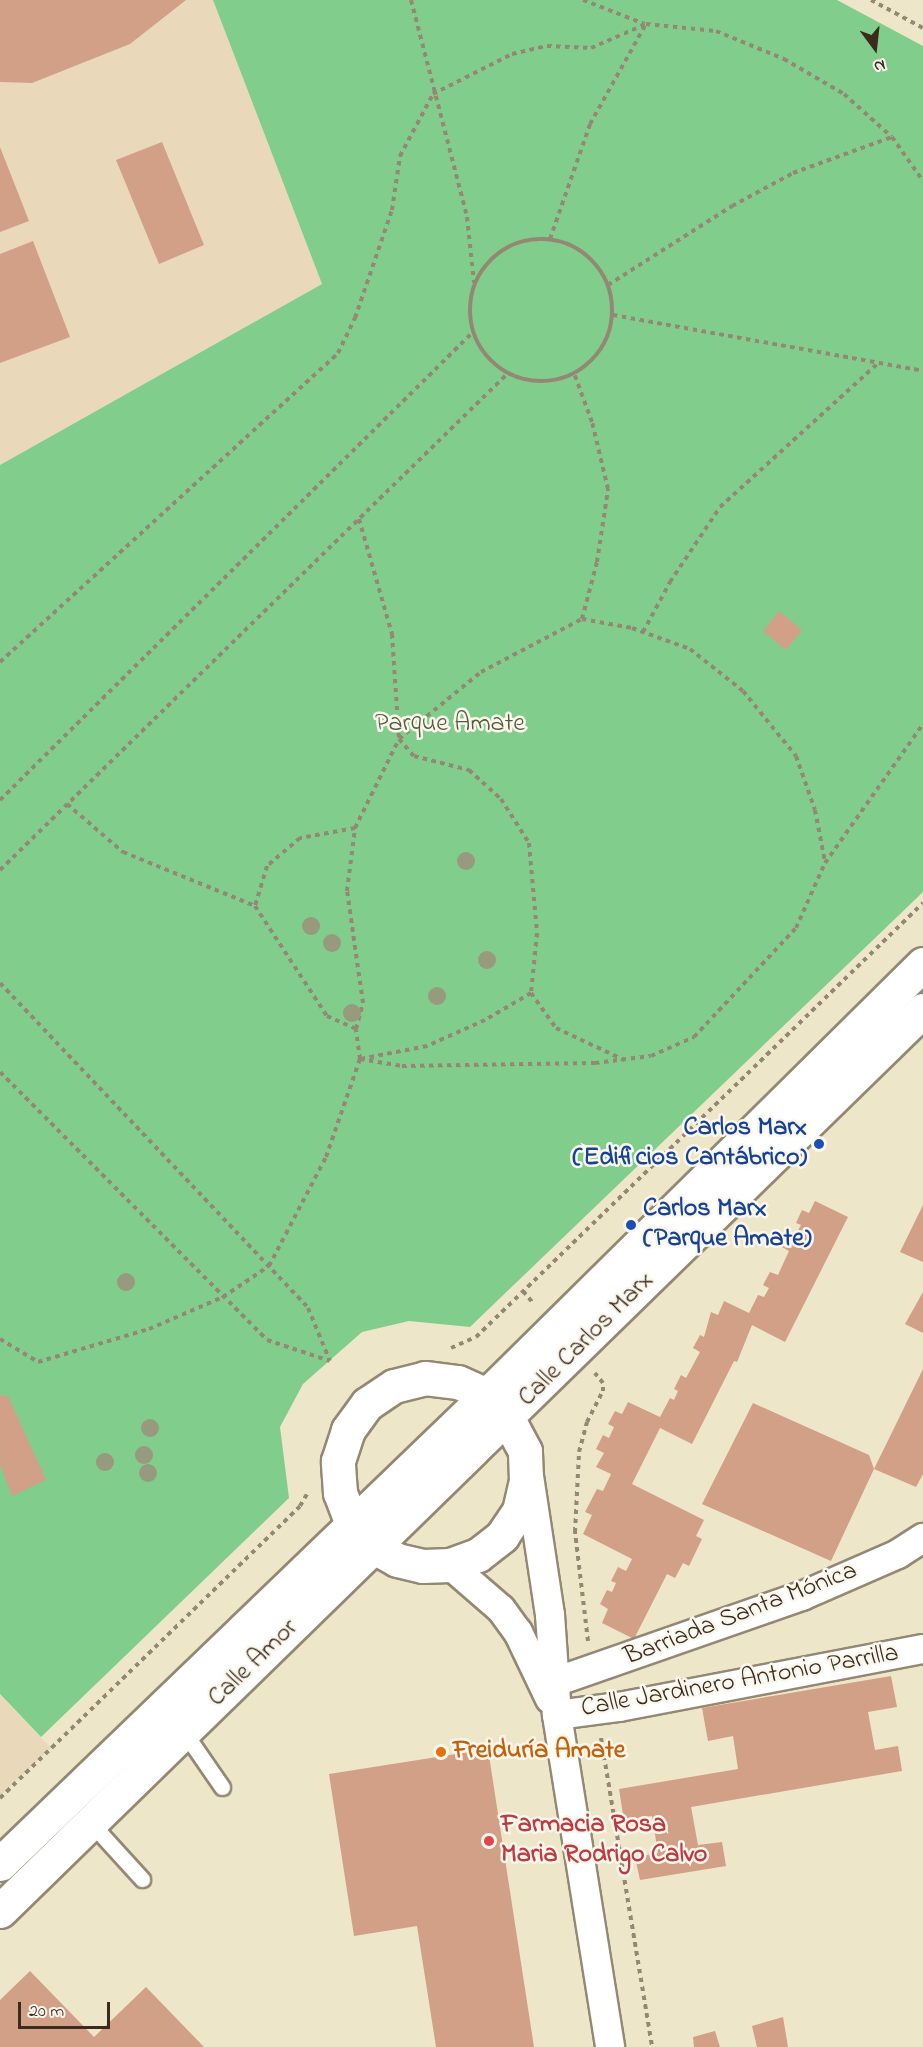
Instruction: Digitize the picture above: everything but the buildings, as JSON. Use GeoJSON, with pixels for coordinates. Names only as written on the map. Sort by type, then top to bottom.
{"type":"FeatureCollection","features":[{"type":"Feature","properties":{"kind":"main road","name":"Calle Carlos Marx"},"geometry":{"type":"LineString","coordinates":[[497,1407],[923,964]]}},
{"type":"Feature","properties":{"kind":"main road","name":"Calle Carlos Marx"},"geometry":{"type":"LineString","coordinates":[[497,1407],[923,1010]]}},
{"type":"Feature","properties":{"kind":"main road"},"geometry":{"type":"LineString","coordinates":[[352,1524],[340,1493],[338,1461],[348,1430],[367,1404],[394,1386],[425,1378],[458,1382],[497,1407],[525,1451],[526,1481],[519,1511],[502,1536],[478,1555],[450,1565],[423,1566],[397,1560],[374,1547]]}},
{"type":"Feature","properties":{"kind":"main road","name":"Calle Amor"},"geometry":{"type":"LineString","coordinates":[[0,1864],[352,1524],[497,1407]]}},
{"type":"Feature","properties":{"kind":"main road","name":"Calle Amor"},"geometry":{"type":"LineString","coordinates":[[0,1911],[374,1547],[497,1407]]}},
{"type":"Feature","properties":{"kind":"street"},"geometry":{"type":"LineString","coordinates":[[525,1451],[550,1615],[557,1715],[610,2047]]}},
{"type":"Feature","properties":{"kind":"street","name":"Barriada Santa Mónica"},"geometry":{"type":"LineString","coordinates":[[555,1682],[802,1596],[898,1554],[923,1538]]}},
{"type":"Feature","properties":{"kind":"street"},"geometry":{"type":"LineString","coordinates":[[450,1565],[501,1609],[518,1632],[557,1715]]}},
{"type":"Feature","properties":{"kind":"street","name":"Calle Jardinero Antonio Parrilla"},"geometry":{"type":"LineString","coordinates":[[557,1715],[619,1707],[923,1649]]}},
{"type":"Feature","properties":{"kind":"lane"},"geometry":{"type":"LineString","coordinates":[[184,1732],[222,1787]]}},
{"type":"Feature","properties":{"kind":"lane"},"geometry":{"type":"LineString","coordinates":[[91,1823],[142,1879]]}},
{"type":"Feature","properties":{"kind":"path"},"geometry":{"type":"LineString","coordinates":[[411,0],[433,94],[467,217],[474,284],[470,316],[473,332],[493,363],[508,374],[541,381],[574,373],[601,349],[613,315],[608,285],[592,258],[565,242],[550,238],[531,239],[505,249],[483,267],[474,284]]}},
{"type":"Feature","properties":{"kind":"path"},"geometry":{"type":"LineString","coordinates":[[583,0],[646,24],[716,31],[783,59],[844,93],[892,137],[923,181]]}},
{"type":"Feature","properties":{"kind":"path"},"geometry":{"type":"LineString","coordinates":[[871,0],[923,28]]}},
{"type":"Feature","properties":{"kind":"path"},"geometry":{"type":"LineString","coordinates":[[0,662],[338,353],[354,318],[392,210],[400,156],[433,94],[512,54],[547,46],[591,48],[646,24]]}},
{"type":"Feature","properties":{"kind":"path"},"geometry":{"type":"LineString","coordinates":[[550,238],[590,124],[646,24]]}},
{"type":"Feature","properties":{"kind":"path"},"geometry":{"type":"LineString","coordinates":[[608,285],[793,173],[892,137]]}},
{"type":"Feature","properties":{"kind":"path"},"geometry":{"type":"LineString","coordinates":[[613,315],[923,371]]}},
{"type":"Feature","properties":{"kind":"path"},"geometry":{"type":"LineString","coordinates":[[0,800],[473,332]]}},
{"type":"Feature","properties":{"kind":"path"},"geometry":{"type":"LineString","coordinates":[[643,632],[670,582],[720,507],[878,363]]}},
{"type":"Feature","properties":{"kind":"path"},"geometry":{"type":"LineString","coordinates":[[574,373],[592,422],[608,489],[597,562],[582,619]]}},
{"type":"Feature","properties":{"kind":"path"},"geometry":{"type":"LineString","coordinates":[[0,870],[508,374]]}},
{"type":"Feature","properties":{"kind":"path"},"geometry":{"type":"LineString","coordinates":[[358,519],[392,634],[399,739],[414,756],[469,770],[501,799],[529,843],[537,933],[531,993],[556,1028],[624,1060]]}},
{"type":"Feature","properties":{"kind":"path"},"geometry":{"type":"LineString","coordinates":[[0,1339],[38,1362],[149,1329],[223,1297],[269,1266],[326,1157],[360,1059],[356,1029],[363,1003],[347,891],[355,828],[399,739],[481,672],[582,619],[643,632],[690,649],[743,691],[795,756],[815,810],[825,863]]}},
{"type":"Feature","properties":{"kind":"path"},"geometry":{"type":"LineString","coordinates":[[360,1059],[402,1066],[624,1060],[651,1056],[694,1036],[796,928],[825,863],[923,724]]}},
{"type":"Feature","properties":{"kind":"path"},"geometry":{"type":"LineString","coordinates":[[67,804],[123,852],[255,906],[327,1016],[356,1029]]}},
{"type":"Feature","properties":{"kind":"path"},"geometry":{"type":"LineString","coordinates":[[255,906],[267,866],[300,838],[355,828]]}},
{"type":"Feature","properties":{"kind":"path"},"geometry":{"type":"LineString","coordinates":[[0,983],[308,1308],[330,1361],[267,1340],[0,1072]]}},
{"type":"Feature","properties":{"kind":"path"},"geometry":{"type":"LineString","coordinates":[[360,1059],[427,1046],[485,1020],[531,993]]}},
{"type":"Feature","properties":{"kind":"shaded area"},"geometry":{"type":"Polygon","coordinates":[[[0,0],[213,0],[322,284],[0,465],[0,0]]]}},
{"type":"Feature","properties":{"kind":"shaded area"},"geometry":{"type":"Polygon","coordinates":[[[0,1695],[51,1748],[0,1796],[0,1695]]]}},
{"type":"Feature","properties":{"kind":"green space","name":"Parque Amate"},"geometry":{"type":"Polygon","coordinates":[[[213,0],[837,0],[923,46],[923,892],[470,1327],[409,1321],[362,1332],[303,1384],[280,1427],[289,1498],[41,1737],[0,1694],[0,465],[322,284],[213,0]]]}},
{"type":"Feature","properties":{"kind":"place","name":"Carlos Marx (Edificios Cantábrico)"},"geometry":{"type":"Point","coordinates":[819,1144]}},
{"type":"Feature","properties":{"kind":"place","name":"Carlos Marx (Parque Amate)"},"geometry":{"type":"Point","coordinates":[631,1225]}},
{"type":"Feature","properties":{"kind":"place","name":"Freiduría Amate"},"geometry":{"type":"Point","coordinates":[441,1752]}},
{"type":"Feature","properties":{"kind":"place","name":"Farmacia Rosa Maria Rodrigo Calvo"},"geometry":{"type":"Point","coordinates":[489,1841]}}]}
